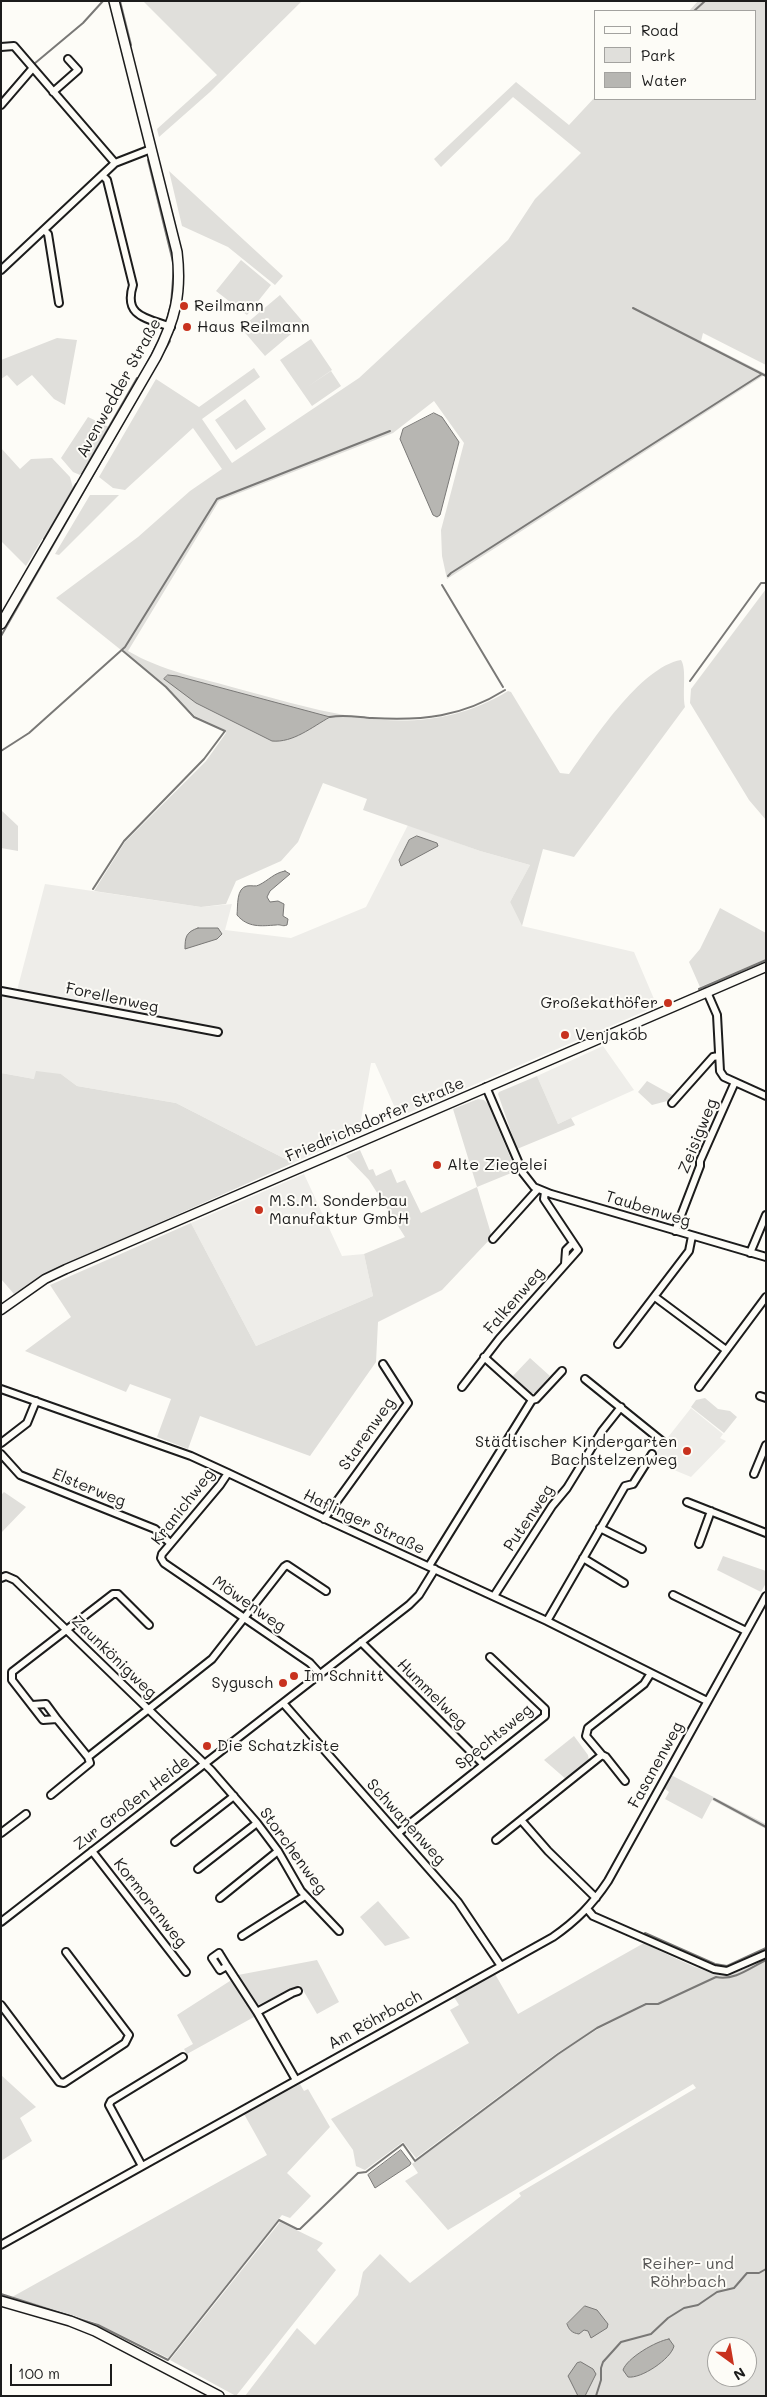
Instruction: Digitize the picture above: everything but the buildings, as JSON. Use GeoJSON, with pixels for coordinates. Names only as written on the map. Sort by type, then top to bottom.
{"type":"FeatureCollection","features":[{"type":"Feature","properties":{"kind":"main road","name":"Avenwedder Straße"},"geometry":{"type":"LineString","coordinates":[[1,624],[156,357],[171,327],[178,294],[178,267],[114,1]]}},
{"type":"Feature","properties":{"kind":"main road"},"geometry":{"type":"LineString","coordinates":[[1,2301],[70,2321],[95,2331],[220,2396]]}},
{"type":"Feature","properties":{"kind":"street"},"geometry":{"type":"LineString","coordinates":[[1,47],[14,46],[115,163]]}},
{"type":"Feature","properties":{"kind":"street"},"geometry":{"type":"LineString","coordinates":[[53,92],[78,70],[68,59]]}},
{"type":"Feature","properties":{"kind":"street"},"geometry":{"type":"LineString","coordinates":[[1,105],[32,69]]}},
{"type":"Feature","properties":{"kind":"street"},"geometry":{"type":"LineString","coordinates":[[1,270],[115,163],[151,149]]}},
{"type":"Feature","properties":{"kind":"street"},"geometry":{"type":"LineString","coordinates":[[102,175],[107,180],[133,285],[129,296],[132,308],[140,315],[171,327]]}},
{"type":"Feature","properties":{"kind":"street"},"geometry":{"type":"LineString","coordinates":[[44,230],[48,234],[59,303]]}},
{"type":"Feature","properties":{"kind":"street","name":"Friedrichsdorfer Straße"},"geometry":{"type":"LineString","coordinates":[[1,1310],[46,1279],[66,1269],[766,967]]}},
{"type":"Feature","properties":{"kind":"street","name":"Forellenweg"},"geometry":{"type":"LineString","coordinates":[[1,991],[218,1032]]}},
{"type":"Feature","properties":{"kind":"street"},"geometry":{"type":"LineString","coordinates":[[708,992],[717,1015],[720,1071],[724,1077],[766,1096]]}},
{"type":"Feature","properties":{"kind":"street","name":"Zeisigweg"},"geometry":{"type":"LineString","coordinates":[[672,1103],[713,1057],[718,1056]]}},
{"type":"Feature","properties":{"kind":"street","name":"Zeisigweg"},"geometry":{"type":"LineString","coordinates":[[675,1231],[700,1166],[700,1161],[735,1082]]}},
{"type":"Feature","properties":{"kind":"street","name":"Taubenweg"},"geometry":{"type":"LineString","coordinates":[[486,1087],[523,1173],[530,1183],[538,1189],[766,1257]]}},
{"type":"Feature","properties":{"kind":"street"},"geometry":{"type":"LineString","coordinates":[[493,1239],[538,1189]]}},
{"type":"Feature","properties":{"kind":"street","name":"Falkenweg"},"geometry":{"type":"LineString","coordinates":[[462,1387],[484,1357],[578,1250],[544,1199],[546,1192]]}},
{"type":"Feature","properties":{"kind":"street"},"geometry":{"type":"LineString","coordinates":[[750,1253],[766,1216]]}},
{"type":"Feature","properties":{"kind":"street"},"geometry":{"type":"LineString","coordinates":[[618,1344],[689,1250],[692,1236]]}},
{"type":"Feature","properties":{"kind":"street"},"geometry":{"type":"LineString","coordinates":[[655,1297],[726,1350]]}},
{"type":"Feature","properties":{"kind":"street"},"geometry":{"type":"LineString","coordinates":[[699,1387],[766,1297]]}},
{"type":"Feature","properties":{"kind":"street","name":"Falkenweg"},"geometry":{"type":"LineString","coordinates":[[484,1357],[532,1400]]}},
{"type":"Feature","properties":{"kind":"street","name":"Starenweg"},"geometry":{"type":"LineString","coordinates":[[324,1519],[408,1403],[383,1364]]}},
{"type":"Feature","properties":{"kind":"street"},"geometry":{"type":"LineString","coordinates":[[432,1567],[532,1400],[536,1400],[562,1371]]}},
{"type":"Feature","properties":{"kind":"street"},"geometry":{"type":"LineString","coordinates":[[585,1379],[664,1442]]}},
{"type":"Feature","properties":{"kind":"street","name":"Haflinger Straße"},"geometry":{"type":"LineString","coordinates":[[1,1389],[191,1456],[324,1519],[547,1620],[707,1701]]}},
{"type":"Feature","properties":{"kind":"street"},"geometry":{"type":"LineString","coordinates":[[1,1443],[27,1423],[36,1401]]}},
{"type":"Feature","properties":{"kind":"street","name":"Putenweg"},"geometry":{"type":"LineString","coordinates":[[494,1596],[552,1506],[567,1488],[602,1431],[622,1407]]}},
{"type":"Feature","properties":{"kind":"street"},"geometry":{"type":"LineString","coordinates":[[754,1474],[766,1445]]}},
{"type":"Feature","properties":{"kind":"street","name":"Elsterweg"},"geometry":{"type":"LineString","coordinates":[[1,1454],[20,1475],[155,1529],[170,1543]]}},
{"type":"Feature","properties":{"kind":"street"},"geometry":{"type":"LineString","coordinates":[[547,1620],[625,1486],[633,1484],[652,1454]]}},
{"type":"Feature","properties":{"kind":"street","name":"Kranichweg"},"geometry":{"type":"LineString","coordinates":[[161,1558],[170,1543],[228,1473]]}},
{"type":"Feature","properties":{"kind":"street"},"geometry":{"type":"LineString","coordinates":[[687,1502],[766,1533]]}},
{"type":"Feature","properties":{"kind":"street"},"geometry":{"type":"LineString","coordinates":[[699,1544],[710,1511]]}},
{"type":"Feature","properties":{"kind":"street"},"geometry":{"type":"LineString","coordinates":[[600,1528],[642,1549]]}},
{"type":"Feature","properties":{"kind":"street","name":"Möwenweg"},"geometry":{"type":"LineString","coordinates":[[161,1558],[164,1563],[310,1663],[320,1674]]}},
{"type":"Feature","properties":{"kind":"street"},"geometry":{"type":"LineString","coordinates":[[583,1558],[624,1583]]}},
{"type":"Feature","properties":{"kind":"street"},"geometry":{"type":"LineString","coordinates":[[88,1757],[212,1659],[287,1565],[326,1591]]}},
{"type":"Feature","properties":{"kind":"street","name":"Zur Großen Heide"},"geometry":{"type":"LineString","coordinates":[[1,1922],[419,1595],[432,1567]]}},
{"type":"Feature","properties":{"kind":"street","name":"Zaunkönigweg"},"geometry":{"type":"LineString","coordinates":[[1,1578],[6,1576],[15,1580],[205,1764]]}},
{"type":"Feature","properties":{"kind":"street"},"geometry":{"type":"LineString","coordinates":[[57,1719],[43,1720],[11,1675],[114,1594],[118,1594],[149,1626]]}},
{"type":"Feature","properties":{"kind":"street"},"geometry":{"type":"LineString","coordinates":[[673,1594],[746,1632]]}},
{"type":"Feature","properties":{"kind":"street","name":"Fasanenweg"},"geometry":{"type":"LineString","coordinates":[[588,1910],[608,1881],[766,1596]]}},
{"type":"Feature","properties":{"kind":"street","name":"Hummelweg"},"geometry":{"type":"LineString","coordinates":[[361,1642],[483,1764]]}},
{"type":"Feature","properties":{"kind":"street","name":"Spechtsweg"},"geometry":{"type":"LineString","coordinates":[[398,1833],[545,1716],[545,1710],[490,1657]]}},
{"type":"Feature","properties":{"kind":"street"},"geometry":{"type":"LineString","coordinates":[[625,1781],[586,1736],[588,1728],[644,1684],[652,1673]]}},
{"type":"Feature","properties":{"kind":"street","name":"Schwanenweg"},"geometry":{"type":"LineString","coordinates":[[283,1703],[458,1902],[501,1966]]}},
{"type":"Feature","properties":{"kind":"street"},"geometry":{"type":"LineString","coordinates":[[32,1705],[46,1704],[88,1757],[89,1766],[51,1795]]}},
{"type":"Feature","properties":{"kind":"street"},"geometry":{"type":"LineString","coordinates":[[496,1840],[602,1755]]}},
{"type":"Feature","properties":{"kind":"street","name":"Storchenweg"},"geometry":{"type":"LineString","coordinates":[[205,1764],[257,1823],[278,1851],[304,1896],[340,1931]]}},
{"type":"Feature","properties":{"kind":"street"},"geometry":{"type":"LineString","coordinates":[[175,1842],[234,1796]]}},
{"type":"Feature","properties":{"kind":"street"},"geometry":{"type":"LineString","coordinates":[[1,1833],[26,1814]]}},
{"type":"Feature","properties":{"kind":"street"},"geometry":{"type":"LineString","coordinates":[[521,1820],[548,1851],[596,1898]]}},
{"type":"Feature","properties":{"kind":"street"},"geometry":{"type":"LineString","coordinates":[[198,1869],[257,1823]]}},
{"type":"Feature","properties":{"kind":"street","name":"Kormoranweg"},"geometry":{"type":"LineString","coordinates":[[92,1851],[186,1972]]}},
{"type":"Feature","properties":{"kind":"street"},"geometry":{"type":"LineString","coordinates":[[220,1898],[278,1851]]}},
{"type":"Feature","properties":{"kind":"street"},"geometry":{"type":"LineString","coordinates":[[242,1936],[304,1896]]}},
{"type":"Feature","properties":{"kind":"street"},"geometry":{"type":"LineString","coordinates":[[588,1910],[593,1916],[714,1969],[727,1971],[766,1954]]}},
{"type":"Feature","properties":{"kind":"street","name":"Am Röhrbach"},"geometry":{"type":"LineString","coordinates":[[1,2245],[553,1937],[575,1922],[588,1910]]}},
{"type":"Feature","properties":{"kind":"street"},"geometry":{"type":"LineString","coordinates":[[1,2005],[59,2082],[64,2083],[125,2043],[129,2034],[66,1952]]}},
{"type":"Feature","properties":{"kind":"street"},"geometry":{"type":"LineString","coordinates":[[227,1966],[257,2012],[296,2080]]}},
{"type":"Feature","properties":{"kind":"street"},"geometry":{"type":"LineString","coordinates":[[257,2012],[292,1992],[298,1992]]}},
{"type":"Feature","properties":{"kind":"street"},"geometry":{"type":"LineString","coordinates":[[142,2166],[109,2106],[111,2101],[182,2057]]}},
{"type":"Feature","properties":{"kind":"shaded area"},"geometry":{"type":"Polygon","coordinates":[[[408,825],[480,851],[530,865],[510,902],[522,926],[634,952],[657,1006],[399,1117],[375,1063],[371,1063],[359,1131],[361,1133],[293,1163],[176,1103],[77,1086],[61,1074],[34,1079],[1,1073],[1,996],[15,998],[45,884],[201,907],[232,904],[225,930],[291,938],[366,907],[408,825]]]}},
{"type":"Feature","properties":{"kind":"shaded area"},"geometry":{"type":"Polygon","coordinates":[[[603,1046],[634,1090],[558,1124],[537,1076],[603,1046]]]}},
{"type":"Feature","properties":{"kind":"shaded area"},"geometry":{"type":"Polygon","coordinates":[[[304,1174],[342,1256],[364,1254],[373,1296],[256,1346],[191,1223],[304,1174]]]}},
{"type":"Feature","properties":{"kind":"shaded area","name":"Städtischer Kindergarten Bachstelzenweg"},"geometry":{"type":"Polygon","coordinates":[[[691,1408],[723,1434],[720,1438],[726,1441],[691,1477],[650,1460],[691,1408]]]}},
{"type":"Feature","properties":{"kind":"green space"},"geometry":{"type":"Polygon","coordinates":[[[143,1],[302,1],[210,92],[159,137],[157,129],[217,75],[143,1]]]}},
{"type":"Feature","properties":{"kind":"green space"},"geometry":{"type":"Polygon","coordinates":[[[698,1],[766,1],[766,365],[703,333],[701,341],[766,374],[447,579],[442,556],[441,530],[464,443],[434,401],[393,433],[219,501],[128,651],[154,664],[196,677],[307,707],[375,719],[408,720],[442,717],[475,707],[508,691],[511,692],[560,773],[569,774],[618,708],[634,691],[649,676],[665,666],[681,660],[684,669],[685,707],[574,857],[543,849],[522,926],[510,902],[530,865],[480,851],[363,810],[367,799],[323,783],[298,842],[281,861],[236,881],[226,904],[201,907],[94,891],[125,842],[206,761],[226,733],[225,730],[195,716],[166,686],[56,598],[138,537],[190,491],[222,469],[193,428],[125,490],[113,488],[99,477],[156,379],[199,407],[254,368],[260,377],[202,419],[232,463],[359,378],[508,240],[535,199],[581,153],[513,97],[441,167],[434,159],[516,82],[569,125],[594,98],[594,100],[757,100],[757,10],[690,10],[698,1]],[[177,676],[196,703],[272,741],[329,717],[177,676]]]}},
{"type":"Feature","properties":{"kind":"green space"},"geometry":{"type":"Polygon","coordinates":[[[169,171],[283,276],[275,285],[228,247],[182,226],[169,171]]]}},
{"type":"Feature","properties":{"kind":"green space"},"geometry":{"type":"Polygon","coordinates":[[[241,260],[271,285],[247,315],[216,291],[241,260]]]}},
{"type":"Feature","properties":{"kind":"green space"},"geometry":{"type":"Polygon","coordinates":[[[280,295],[304,323],[265,356],[241,328],[280,295]]]}},
{"type":"Feature","properties":{"kind":"green space"},"geometry":{"type":"Polygon","coordinates":[[[57,338],[77,340],[65,405],[54,399],[32,375],[17,386],[7,375],[1,379],[1,360],[57,338]]]}},
{"type":"Feature","properties":{"kind":"green space"},"geometry":{"type":"Polygon","coordinates":[[[311,339],[332,370],[307,387],[331,371],[341,386],[312,406],[280,360],[311,339]]]}},
{"type":"Feature","properties":{"kind":"green space"},"geometry":{"type":"Polygon","coordinates":[[[245,399],[266,429],[236,450],[215,420],[245,399]]]}},
{"type":"Feature","properties":{"kind":"green space"},"geometry":{"type":"Polygon","coordinates":[[[88,417],[109,427],[80,475],[73,472],[61,458],[88,417]]]}},
{"type":"Feature","properties":{"kind":"green space"},"geometry":{"type":"Polygon","coordinates":[[[1,448],[20,469],[31,459],[52,458],[70,477],[73,488],[26,566],[1,541],[1,448]]]}},
{"type":"Feature","properties":{"kind":"green space"},"geometry":{"type":"Polygon","coordinates":[[[90,495],[119,495],[59,555],[55,554],[90,495]]]}},
{"type":"Feature","properties":{"kind":"green space"},"geometry":{"type":"Polygon","coordinates":[[[766,589],[766,820],[749,800],[690,703],[691,689],[766,589]]]}},
{"type":"Feature","properties":{"kind":"green space"},"geometry":{"type":"Polygon","coordinates":[[[1,810],[18,826],[18,851],[1,848],[1,810]]]}},
{"type":"Feature","properties":{"kind":"green space"},"geometry":{"type":"Polygon","coordinates":[[[720,908],[766,933],[766,959],[700,987],[689,962],[700,949],[720,908]]]}},
{"type":"Feature","properties":{"kind":"green space"},"geometry":{"type":"Polygon","coordinates":[[[36,1071],[61,1074],[77,1086],[176,1103],[293,1163],[64,1265],[14,1294],[1,1279],[1,1073],[34,1079],[36,1071]]]}},
{"type":"Feature","properties":{"kind":"green space"},"geometry":{"type":"Polygon","coordinates":[[[537,1076],[558,1124],[571,1118],[575,1125],[517,1149],[498,1094],[537,1076]]]}},
{"type":"Feature","properties":{"kind":"green space"},"geometry":{"type":"Polygon","coordinates":[[[647,1081],[674,1096],[671,1100],[652,1105],[638,1092],[647,1081]]]}},
{"type":"Feature","properties":{"kind":"green space"},"geometry":{"type":"Polygon","coordinates":[[[478,1099],[484,1100],[488,1104],[516,1171],[477,1187],[453,1109],[478,1099]]]}},
{"type":"Feature","properties":{"kind":"green space"},"geometry":{"type":"Polygon","coordinates":[[[360,1150],[369,1170],[373,1169],[376,1176],[391,1169],[397,1183],[405,1180],[421,1213],[477,1187],[492,1237],[442,1290],[378,1322],[376,1362],[310,1456],[200,1416],[188,1449],[157,1437],[171,1399],[130,1384],[126,1392],[25,1351],[71,1317],[50,1285],[191,1223],[256,1346],[373,1296],[364,1254],[405,1237],[369,1180],[346,1156],[360,1150]]]}},
{"type":"Feature","properties":{"kind":"green space"},"geometry":{"type":"Polygon","coordinates":[[[530,1358],[550,1376],[535,1393],[530,1393],[512,1377],[530,1358]]]}},
{"type":"Feature","properties":{"kind":"green space"},"geometry":{"type":"Polygon","coordinates":[[[705,1398],[718,1409],[730,1411],[737,1417],[724,1433],[691,1407],[696,1400],[705,1398]]]}},
{"type":"Feature","properties":{"kind":"green space"},"geometry":{"type":"Polygon","coordinates":[[[4,1492],[26,1507],[1,1533],[1,1495],[4,1492]]]}},
{"type":"Feature","properties":{"kind":"green space"},"geometry":{"type":"Polygon","coordinates":[[[723,1556],[766,1571],[766,1583],[761,1592],[717,1570],[723,1556]]]}},
{"type":"Feature","properties":{"kind":"green space"},"geometry":{"type":"Polygon","coordinates":[[[574,1736],[588,1755],[589,1761],[567,1780],[544,1760],[574,1736]]]}},
{"type":"Feature","properties":{"kind":"green space"},"geometry":{"type":"Polygon","coordinates":[[[671,1775],[766,1824],[766,1829],[712,1800],[702,1819],[665,1799],[669,1792],[664,1788],[671,1775]]]}},
{"type":"Feature","properties":{"kind":"green space"},"geometry":{"type":"Polygon","coordinates":[[[378,1901],[410,1938],[385,1946],[360,1917],[378,1901]]]}},
{"type":"Feature","properties":{"kind":"green space","name":"Reiher- und Röhrbach"},"geometry":{"type":"Polygon","coordinates":[[[644,1943],[674,1958],[721,1974],[739,1971],[766,1958],[766,2396],[245,2396],[297,2328],[315,2345],[358,2295],[363,2272],[380,2254],[410,2283],[521,2196],[519,2193],[696,2088],[693,2084],[448,2230],[405,2181],[418,2173],[412,2164],[559,2054],[598,2029],[646,2005],[652,2005],[652,2003],[645,2003],[597,2028],[557,2053],[416,2158],[403,2142],[365,2170],[356,2166],[353,2150],[331,2119],[469,2043],[450,2010],[459,2005],[454,1997],[495,1974],[518,2014],[644,1943]]]}},
{"type":"Feature","properties":{"kind":"green space"},"geometry":{"type":"Polygon","coordinates":[[[317,1960],[339,2002],[317,2014],[300,1985],[258,2005],[238,1975],[317,1960]]]}},
{"type":"Feature","properties":{"kind":"green space"},"geometry":{"type":"Polygon","coordinates":[[[233,1979],[258,2018],[254,2017],[187,2054],[184,2049],[193,2044],[177,2015],[233,1979]]]}},
{"type":"Feature","properties":{"kind":"green space"},"geometry":{"type":"Polygon","coordinates":[[[1,2075],[36,2107],[20,2118],[32,2141],[1,2161],[1,2075]]]}},
{"type":"Feature","properties":{"kind":"green space"},"geometry":{"type":"Polygon","coordinates":[[[300,2084],[304,2091],[308,2089],[330,2127],[287,2173],[311,2196],[290,2218],[282,2215],[168,2358],[94,2322],[12,2297],[267,2155],[244,2114],[300,2084]]]}},
{"type":"Feature","properties":{"kind":"green space"},"geometry":{"type":"Polygon","coordinates":[[[280,2222],[323,2243],[317,2250],[336,2270],[236,2396],[170,2360],[280,2222]]]}},
{"type":"Feature","properties":{"kind":"water"},"geometry":{"type":"Polygon","coordinates":[[[434,413],[442,417],[459,442],[440,515],[437,517],[433,515],[400,439],[403,429],[434,413]]]}},
{"type":"Feature","properties":{"kind":"water"},"geometry":{"type":"Polygon","coordinates":[[[168,675],[330,717],[295,737],[272,741],[196,703],[164,679],[168,675]]]}},
{"type":"Feature","properties":{"kind":"water"},"geometry":{"type":"Polygon","coordinates":[[[417,836],[437,843],[438,846],[401,866],[399,860],[409,840],[417,836]]]}},
{"type":"Feature","properties":{"kind":"water"},"geometry":{"type":"Polygon","coordinates":[[[285,871],[290,874],[270,891],[267,897],[270,902],[278,901],[284,904],[283,916],[288,919],[287,925],[265,926],[250,924],[237,915],[238,898],[243,887],[258,886],[285,871]]]}},
{"type":"Feature","properties":{"kind":"water"},"geometry":{"type":"Polygon","coordinates":[[[198,928],[218,928],[222,934],[217,939],[185,949],[187,936],[191,931],[198,928]]]}},
{"type":"Feature","properties":{"kind":"water"},"geometry":{"type":"Polygon","coordinates":[[[401,2150],[411,2163],[410,2165],[375,2188],[368,2175],[401,2150]]]}},
{"type":"Feature","properties":{"kind":"water"},"geometry":{"type":"Polygon","coordinates":[[[585,2306],[597,2310],[608,2324],[607,2328],[591,2338],[588,2331],[584,2330],[579,2334],[574,2333],[567,2324],[585,2306]]]}},
{"type":"Feature","properties":{"kind":"water"},"geometry":{"type":"Polygon","coordinates":[[[669,2339],[674,2346],[662,2362],[640,2375],[628,2377],[623,2370],[630,2360],[663,2340],[669,2339]]]}},
{"type":"Feature","properties":{"kind":"water"},"geometry":{"type":"Polygon","coordinates":[[[581,2362],[593,2369],[596,2374],[585,2396],[578,2396],[568,2376],[577,2363],[581,2362]]]}},
{"type":"Feature","properties":{"kind":"waterway"},"geometry":{"type":"LineString","coordinates":[[34,64],[83,23],[103,1]]}},
{"type":"Feature","properties":{"kind":"waterway"},"geometry":{"type":"LineString","coordinates":[[120,1],[131,45]]}},
{"type":"Feature","properties":{"kind":"waterway"},"geometry":{"type":"LineString","coordinates":[[695,10],[705,1]]}},
{"type":"Feature","properties":{"kind":"waterway"},"geometry":{"type":"LineString","coordinates":[[1,99],[27,69]]}},
{"type":"Feature","properties":{"kind":"waterway"},"geometry":{"type":"LineString","coordinates":[[148,160],[174,266],[171,304],[167,320]]}},
{"type":"Feature","properties":{"kind":"waterway"},"geometry":{"type":"LineString","coordinates":[[633,308],[766,376]]}},
{"type":"Feature","properties":{"kind":"waterway"},"geometry":{"type":"LineString","coordinates":[[1,636],[170,341]]}},
{"type":"Feature","properties":{"kind":"waterway"},"geometry":{"type":"LineString","coordinates":[[143,371],[157,344]]}},
{"type":"Feature","properties":{"kind":"waterway"},"geometry":{"type":"LineString","coordinates":[[448,576],[762,374]]}},
{"type":"Feature","properties":{"kind":"waterway"},"geometry":{"type":"LineString","coordinates":[[82,474],[137,378]]}},
{"type":"Feature","properties":{"kind":"waterway"},"geometry":{"type":"LineString","coordinates":[[1,751],[29,733],[125,647],[217,499],[390,431]]}},
{"type":"Feature","properties":{"kind":"waterway"},"geometry":{"type":"LineString","coordinates":[[44,539],[76,484]]}},
{"type":"Feature","properties":{"kind":"waterway"},"geometry":{"type":"LineString","coordinates":[[690,681],[761,583],[766,583]]}},
{"type":"Feature","properties":{"kind":"waterway"},"geometry":{"type":"LineString","coordinates":[[442,585],[503,687]]}},
{"type":"Feature","properties":{"kind":"waterway"},"geometry":{"type":"LineString","coordinates":[[93,889],[124,841],[204,759],[225,731],[194,717],[166,687],[123,651]]}},
{"type":"Feature","properties":{"kind":"waterway"},"geometry":{"type":"LineString","coordinates":[[330,717],[425,718],[457,712],[489,699],[505,690]]}},
{"type":"Feature","properties":{"kind":"waterway"},"geometry":{"type":"LineString","coordinates":[[699,989],[766,960]]}},
{"type":"Feature","properties":{"kind":"waterway"},"geometry":{"type":"LineString","coordinates":[[714,1799],[766,1827]]}},
{"type":"Feature","properties":{"kind":"waterway"},"geometry":{"type":"LineString","coordinates":[[645,1933],[715,1964],[727,1966],[766,1948]]}},
{"type":"Feature","properties":{"kind":"waterway"},"geometry":{"type":"LineString","coordinates":[[1,2294],[98,2325],[168,2360],[279,2220],[300,2229],[358,2173],[366,2172],[403,2144],[415,2161],[558,2054],[597,2028],[646,2004],[658,2004],[716,1977],[723,1978],[736,1975],[766,1960]]}},
{"type":"Feature","properties":{"kind":"waterway"},"geometry":{"type":"LineString","coordinates":[[596,2396],[601,2380],[603,2362],[621,2342],[651,2334],[668,2318],[684,2308],[698,2305],[717,2292],[734,2288],[747,2273],[759,2273],[766,2269]]}},
{"type":"Feature","properties":{"kind":"place","name":"Reilmann"},"geometry":{"type":"Point","coordinates":[184,306]}},
{"type":"Feature","properties":{"kind":"place","name":"Haus Reilmann"},"geometry":{"type":"Point","coordinates":[187,327]}},
{"type":"Feature","properties":{"kind":"place","name":"Großekathöfer"},"geometry":{"type":"Point","coordinates":[668,1003]}},
{"type":"Feature","properties":{"kind":"place","name":"Venjakob"},"geometry":{"type":"Point","coordinates":[565,1035]}},
{"type":"Feature","properties":{"kind":"place","name":"Alte Ziegelei"},"geometry":{"type":"Point","coordinates":[437,1165]}},
{"type":"Feature","properties":{"kind":"place","name":"M.S.M. Sonderbau Manufaktur GmbH"},"geometry":{"type":"Point","coordinates":[259,1210]}},
{"type":"Feature","properties":{"kind":"place","name":"Städtischer Kindergarten Bachstelzenweg"},"geometry":{"type":"Point","coordinates":[687,1451]}},
{"type":"Feature","properties":{"kind":"place","name":"Im Schnitt"},"geometry":{"type":"Point","coordinates":[294,1676]}},
{"type":"Feature","properties":{"kind":"place","name":"Sygusch"},"geometry":{"type":"Point","coordinates":[283,1683]}},
{"type":"Feature","properties":{"kind":"place","name":"Die Schatzkiste"},"geometry":{"type":"Point","coordinates":[207,1746]}}]}
